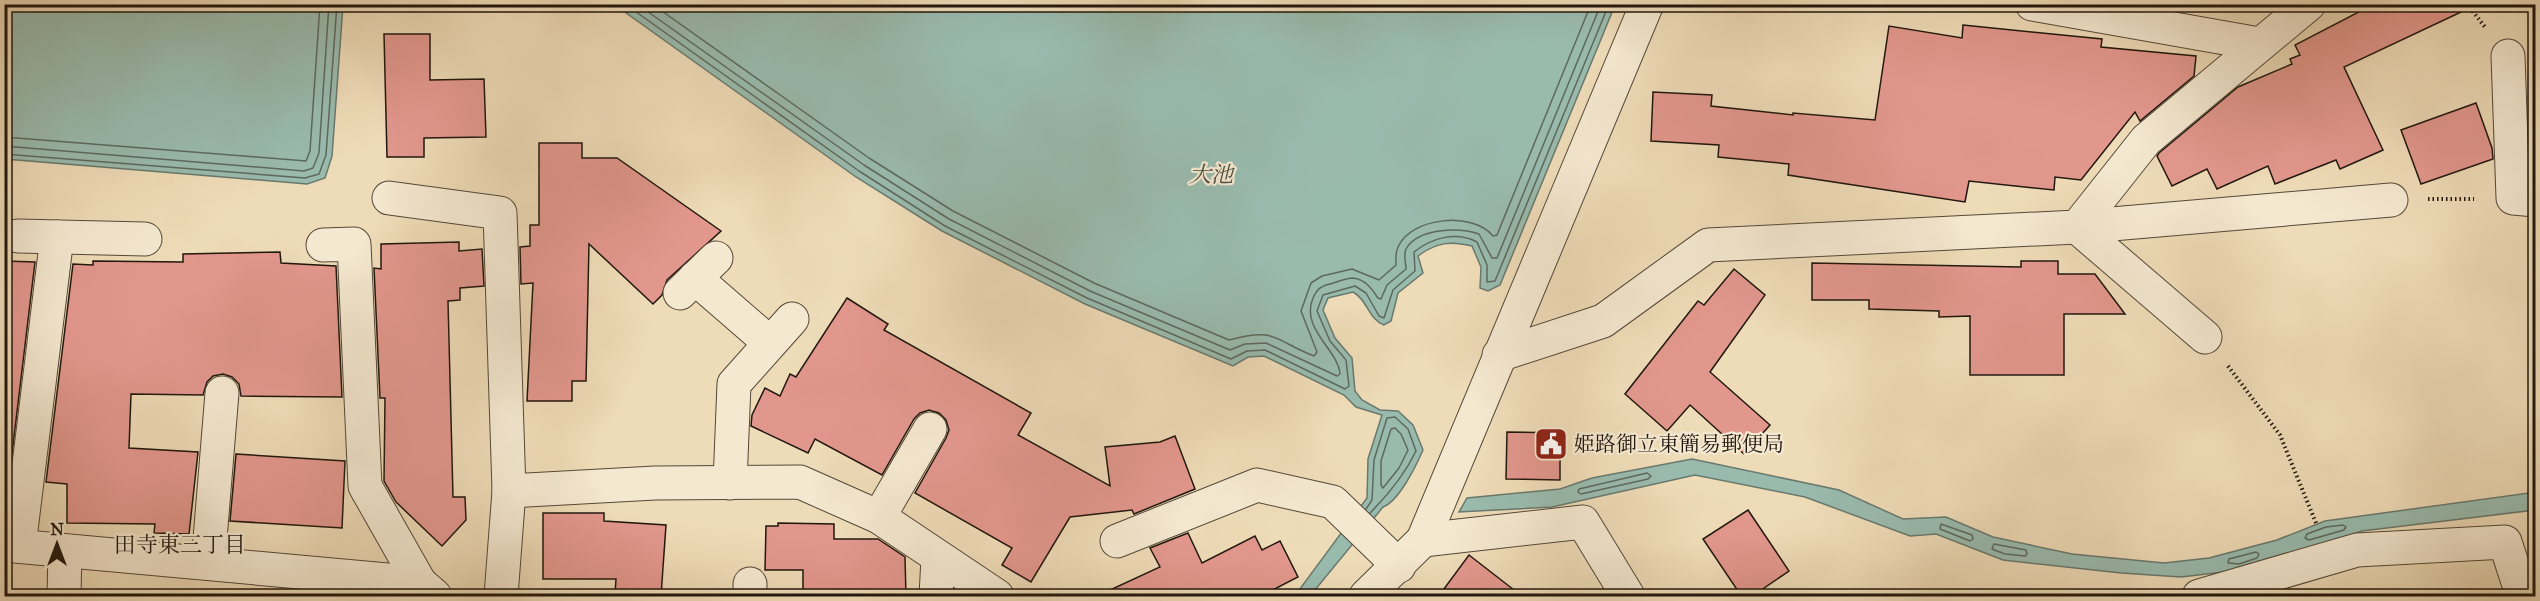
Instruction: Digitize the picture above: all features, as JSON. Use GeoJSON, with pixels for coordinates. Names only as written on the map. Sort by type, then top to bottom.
{"type":"FeatureCollection","features":[{"type":"Feature","properties":{"kind":"street"},"geometry":{"type":"LineString","coordinates":[[1366,597],[1423,540],[1647,4]]}},
{"type":"Feature","properties":{"kind":"street"},"geometry":{"type":"LineString","coordinates":[[2031,4],[2259,44]]}},
{"type":"Feature","properties":{"kind":"street"},"geometry":{"type":"LineString","coordinates":[[2077,227],[2146,140],[2309,4]]}},
{"type":"Feature","properties":{"kind":"street"},"geometry":{"type":"LineString","coordinates":[[2508,56],[2524,199]]}},
{"type":"Feature","properties":{"kind":"street"},"geometry":{"type":"LineString","coordinates":[[389,198],[500,213],[509,491],[501,597]]}},
{"type":"Feature","properties":{"kind":"street"},"geometry":{"type":"LineString","coordinates":[[1499,355],[1603,321],[1708,245],[2077,227],[2391,200]]}},
{"type":"Feature","properties":{"kind":"street"},"geometry":{"type":"LineString","coordinates":[[2077,227],[2205,337]]}},
{"type":"Feature","properties":{"kind":"street"},"geometry":{"type":"LineString","coordinates":[[18,236],[145,239]]}},
{"type":"Feature","properties":{"kind":"street"},"geometry":{"type":"LineString","coordinates":[[57,237],[12,546],[208,563],[428,590]]}},
{"type":"Feature","properties":{"kind":"street"},"geometry":{"type":"LineString","coordinates":[[323,245],[354,244],[366,486],[428,590]]}},
{"type":"Feature","properties":{"kind":"street"},"geometry":{"type":"LineString","coordinates":[[697,276],[770,343]]}},
{"type":"Feature","properties":{"kind":"street"},"geometry":{"type":"LineString","coordinates":[[730,483],[734,384],[792,319]]}},
{"type":"Feature","properties":{"kind":"street"},"geometry":{"type":"LineString","coordinates":[[208,563],[222,393]]}},
{"type":"Feature","properties":{"kind":"street"},"geometry":{"type":"LineString","coordinates":[[879,517],[930,429]]}},
{"type":"Feature","properties":{"kind":"street"},"geometry":{"type":"LineString","coordinates":[[509,491],[655,483],[800,482],[879,517],[997,597]]}},
{"type":"Feature","properties":{"kind":"street"},"geometry":{"type":"LineString","coordinates":[[1117,541],[1257,485],[1333,502],[1399,566]]}},
{"type":"Feature","properties":{"kind":"street"},"geometry":{"type":"LineString","coordinates":[[1423,540],[1583,522],[1628,597]]}},
{"type":"Feature","properties":{"kind":"street"},"geometry":{"type":"LineString","coordinates":[[2199,597],[2357,550],[2505,542],[2522,589]]}},
{"type":"Feature","properties":{"kind":"street"},"geometry":{"type":"LineString","coordinates":[[64,597],[65,550]]}},
{"type":"Feature","properties":{"kind":"street"},"geometry":{"type":"LineString","coordinates":[[936,597],[938,558]]}},
{"type":"Feature","properties":{"kind":"path"},"geometry":{"type":"LineString","coordinates":[[2391,200],[2524,199]]}},
{"type":"Feature","properties":{"kind":"path"},"geometry":{"type":"LineString","coordinates":[[2205,337],[2280,435],[2314,516]]}},
{"type":"Feature","properties":{"kind":"water"},"geometry":{"type":"Polygon","coordinates":[[[4,5],[343,5],[332,156],[325,178],[307,184],[5,159],[4,5]]]}},
{"type":"Feature","properties":{"kind":"water","name":"大池"},"geometry":{"type":"Polygon","coordinates":[[[615,5],[1615,5],[1500,285],[1488,291],[1480,288],[1481,267],[1472,246],[1450,243],[1438,245],[1418,256],[1423,273],[1398,293],[1391,321],[1384,325],[1353,292],[1328,298],[1323,310],[1335,338],[1352,358],[1355,391],[1362,400],[1380,410],[1398,411],[1413,425],[1423,450],[1401,491],[1383,507],[1310,596],[1289,596],[1297,593],[1367,498],[1368,459],[1382,415],[1356,407],[1344,395],[1264,356],[1248,357],[1233,366],[1085,304],[942,231],[856,177],[615,5]]]}},
{"type":"Feature","properties":{"kind":"water"},"geometry":{"type":"Polygon","coordinates":[[[1692,459],[1839,490],[1903,519],[1946,517],[1993,537],[2072,554],[2164,563],[2209,558],[2277,540],[2325,521],[2536,492],[2535,510],[2362,531],[2241,570],[2181,577],[2003,560],[1936,534],[1910,536],[1805,497],[1695,475],[1552,507],[1459,512],[1467,498],[1560,489],[1592,478],[1692,459]]]}},
{"type":"Feature","properties":{"kind":"building"},"geometry":{"type":"Polygon","coordinates":[[[2374,4],[2478,4],[2344,67],[2383,150],[2340,169],[2336,160],[2275,184],[2268,166],[2217,189],[2207,169],[2172,186],[2157,156],[2159,153],[2238,87],[2292,64],[2290,59],[2300,55],[2295,45],[2374,4]]]}},
{"type":"Feature","properties":{"kind":"building"},"geometry":{"type":"Polygon","coordinates":[[[1963,25],[2102,39],[2101,47],[2196,56],[2194,76],[2140,121],[2135,112],[2081,180],[2055,177],[2054,190],[1969,181],[1965,202],[1788,175],[1789,164],[1718,157],[1719,145],[1651,141],[1653,92],[1712,95],[1711,106],[1793,115],[1793,113],[1875,120],[1889,26],[1962,38],[1963,25]]]}},
{"type":"Feature","properties":{"kind":"building"},"geometry":{"type":"Polygon","coordinates":[[[384,34],[430,34],[430,80],[484,79],[486,137],[424,138],[424,157],[387,157],[384,34]]]}},
{"type":"Feature","properties":{"kind":"building"},"geometry":{"type":"Polygon","coordinates":[[[2476,103],[2492,148],[2493,159],[2421,184],[2401,130],[2476,103]]]}},
{"type":"Feature","properties":{"kind":"building"},"geometry":{"type":"Polygon","coordinates":[[[539,143],[582,143],[582,158],[617,158],[721,231],[667,280],[662,295],[653,304],[589,244],[586,381],[572,381],[572,401],[527,401],[533,283],[521,284],[520,247],[530,246],[530,225],[539,225],[539,143]]]}},
{"type":"Feature","properties":{"kind":"building"},"geometry":{"type":"Polygon","coordinates":[[[459,242],[459,251],[482,249],[484,286],[460,288],[460,300],[448,301],[453,497],[465,497],[466,520],[442,546],[396,502],[384,481],[385,398],[380,398],[374,268],[381,269],[381,244],[459,242]]]}},
{"type":"Feature","properties":{"kind":"building"},"geometry":{"type":"Polygon","coordinates":[[[280,252],[281,263],[336,266],[342,397],[241,396],[239,384],[232,377],[223,374],[213,376],[207,382],[203,395],[131,394],[129,448],[198,452],[189,534],[154,533],[155,524],[67,523],[67,484],[46,482],[73,264],[93,265],[93,261],[183,262],[183,254],[280,252]]]}},
{"type":"Feature","properties":{"kind":"building"},"geometry":{"type":"Polygon","coordinates":[[[4,261],[35,262],[9,478],[4,477],[4,261]]]}},
{"type":"Feature","properties":{"kind":"building"},"geometry":{"type":"Polygon","coordinates":[[[2021,261],[2058,261],[2058,274],[2095,274],[2125,314],[2064,314],[2064,375],[1970,375],[1970,316],[1939,317],[1939,311],[1869,309],[1869,300],[1812,300],[1812,263],[2021,267],[2021,261]]]}},
{"type":"Feature","properties":{"kind":"building"},"geometry":{"type":"Polygon","coordinates":[[[1734,269],[1765,295],[1710,372],[1770,425],[1744,454],[1690,405],[1667,431],[1625,394],[1698,301],[1704,305],[1734,269]]]}},
{"type":"Feature","properties":{"kind":"building"},"geometry":{"type":"Polygon","coordinates":[[[847,298],[888,324],[884,330],[1031,413],[1018,435],[1110,486],[1105,447],[1160,442],[1175,436],[1195,489],[1134,514],[1132,510],[1070,517],[1031,582],[1002,565],[1012,548],[915,493],[949,430],[946,420],[939,413],[929,410],[920,413],[914,419],[882,475],[815,439],[808,453],[751,426],[752,415],[765,388],[780,396],[790,374],[796,377],[847,298]]]}},
{"type":"Feature","properties":{"kind":"building"},"geometry":{"type":"Polygon","coordinates":[[[1507,432],[1560,433],[1560,480],[1506,479],[1507,432]]]}},
{"type":"Feature","properties":{"kind":"building"},"geometry":{"type":"Polygon","coordinates":[[[236,454],[345,461],[342,528],[230,521],[236,454]]]}},
{"type":"Feature","properties":{"kind":"building"},"geometry":{"type":"Polygon","coordinates":[[[1748,510],[1789,571],[1751,597],[1742,597],[1703,539],[1748,510]]]}},
{"type":"Feature","properties":{"kind":"building"},"geometry":{"type":"Polygon","coordinates":[[[543,513],[604,513],[604,521],[666,525],[661,596],[615,593],[616,579],[543,579],[543,513]]]}},
{"type":"Feature","properties":{"kind":"building"},"geometry":{"type":"Polygon","coordinates":[[[778,523],[834,524],[834,539],[878,539],[905,557],[906,597],[803,597],[803,570],[765,570],[766,526],[778,526],[778,523]]]}},
{"type":"Feature","properties":{"kind":"building"},"geometry":{"type":"Polygon","coordinates":[[[1188,533],[1202,563],[1255,536],[1262,550],[1280,541],[1298,577],[1259,597],[1095,597],[1160,567],[1150,548],[1188,533]]]}},
{"type":"Feature","properties":{"kind":"building"},"geometry":{"type":"Polygon","coordinates":[[[1469,555],[1523,597],[1438,597],[1469,555]]]}},
{"type":"Feature","properties":{"kind":"place","name":"姫路御立東簡易郵便局"},"geometry":{"type":"Point","coordinates":[1551,444]}},
{"type":"Feature","properties":{"kind":"district","name":"田寺東三丁目"},"geometry":{"type":"Point","coordinates":[180,544]}}]}
